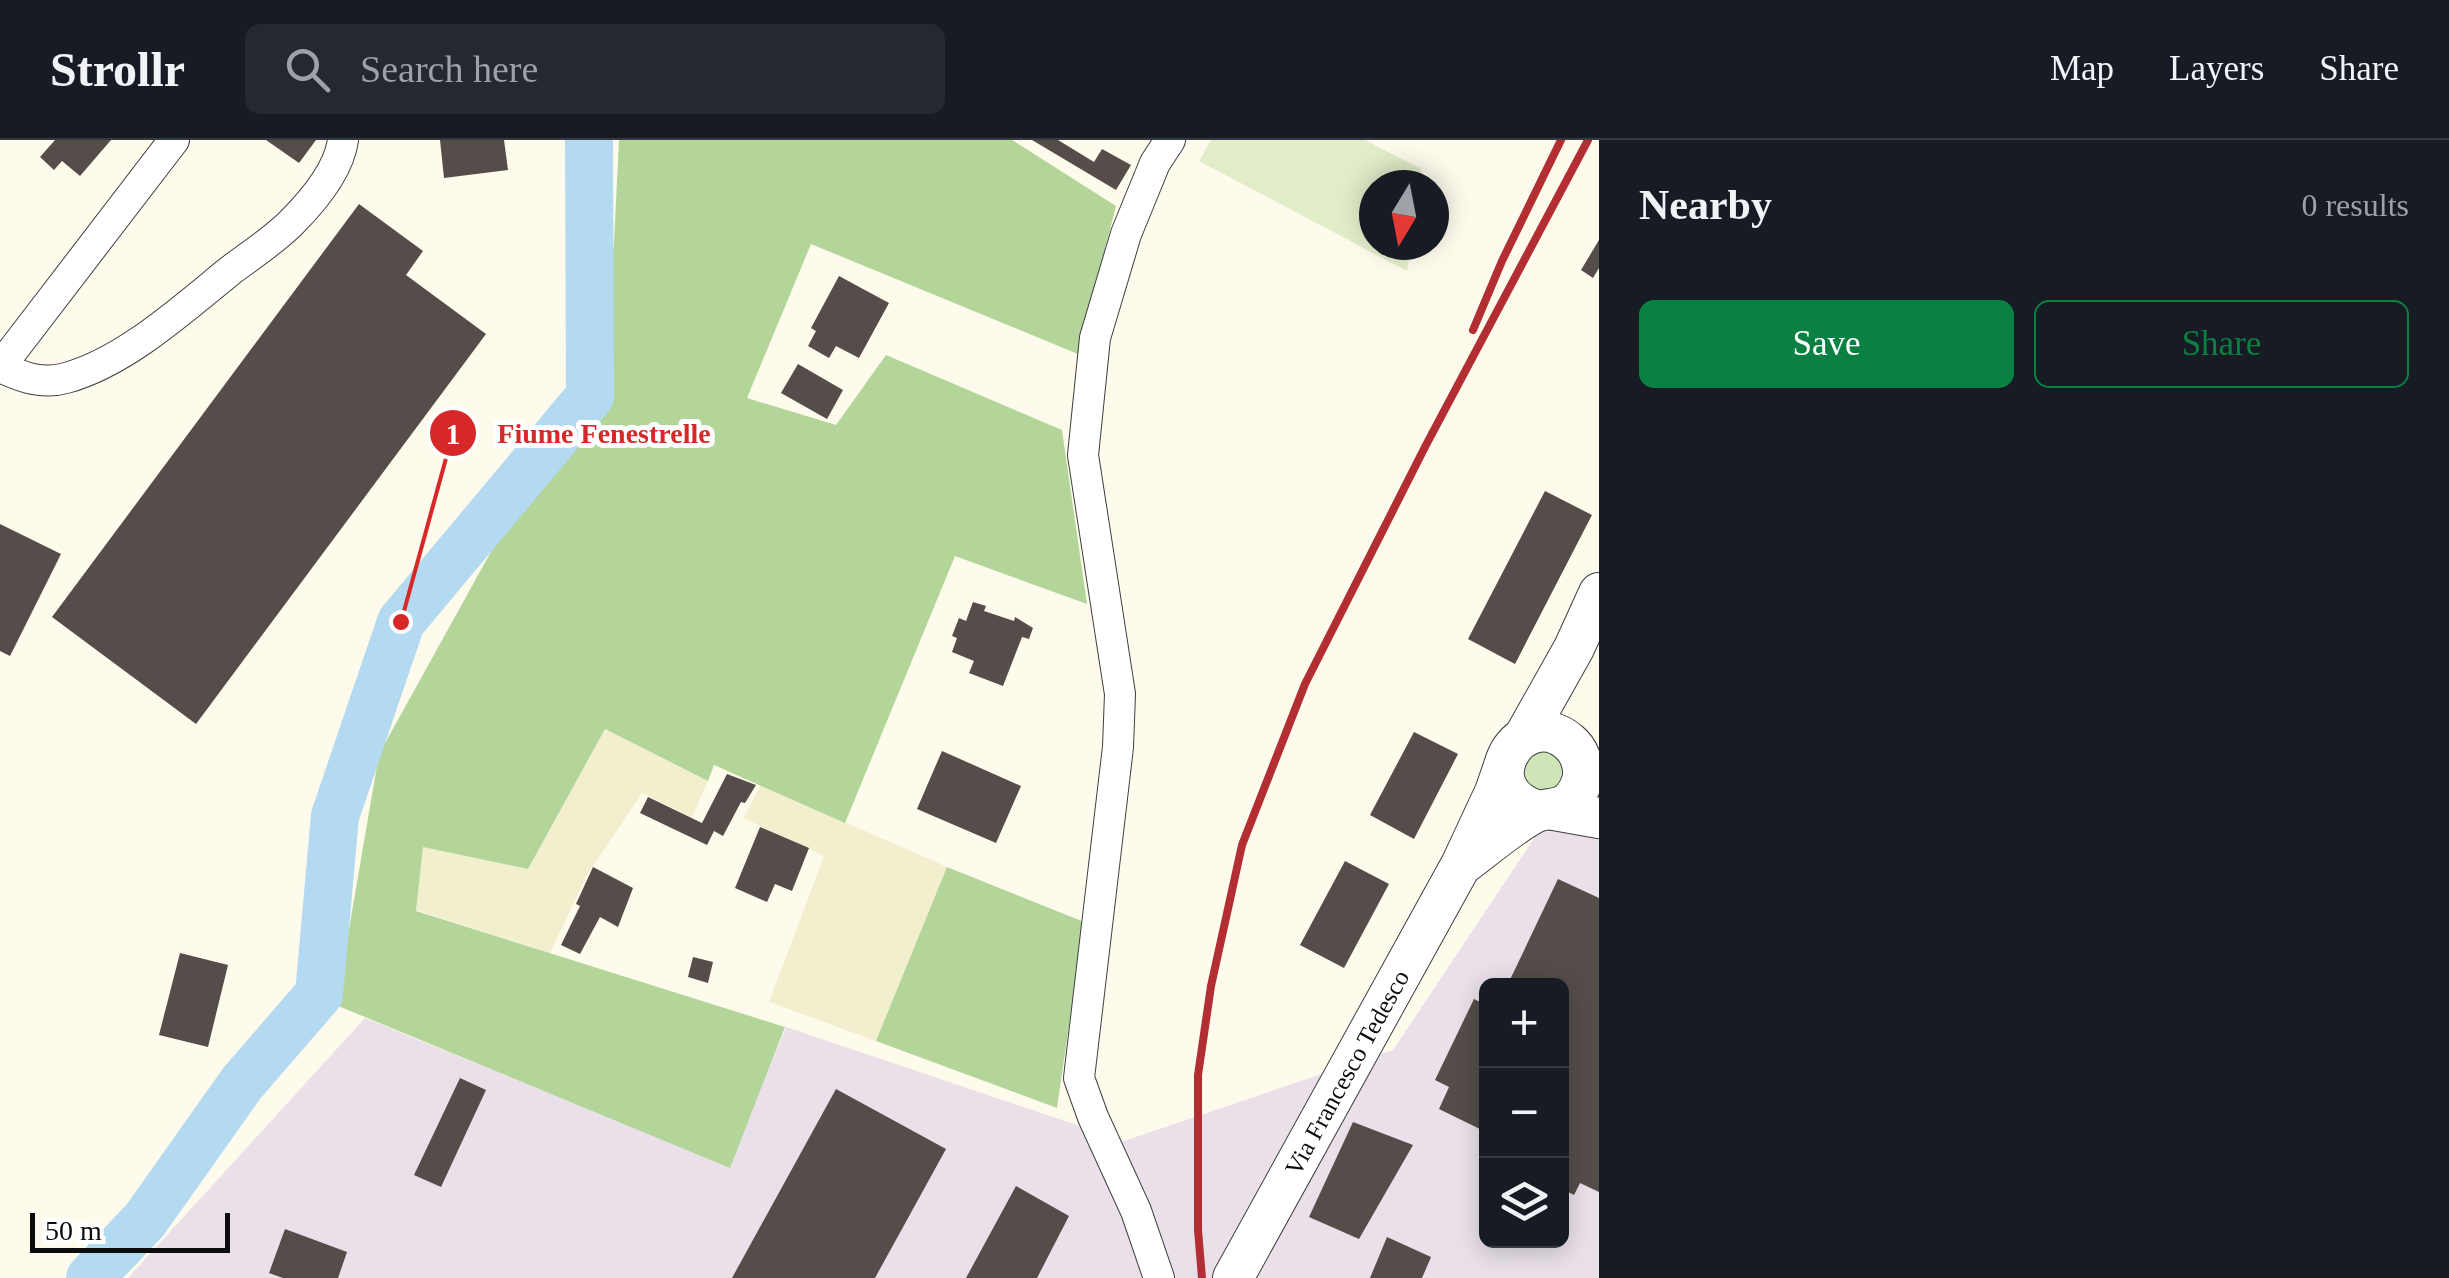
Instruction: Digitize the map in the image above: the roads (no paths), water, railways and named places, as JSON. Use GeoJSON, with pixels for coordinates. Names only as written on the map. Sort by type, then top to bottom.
{"type":"FeatureCollection","features":[{"type":"Feature","properties":{"kind":"street"},"geometry":{"type":"LineString","coordinates":[[174,140],[0,367],[22,378],[43,381],[65,378],[105,362],[170,318],[290,224],[324,184],[342,150],[343,140]]}},
{"type":"Feature","properties":{"kind":"street"},"geometry":{"type":"LineString","coordinates":[[1159,1278],[1136,1211],[1079,1078],[1118,747],[1120,694],[1083,455],[1095,338],[1126,234],[1155,163],[1170,140]]}},
{"type":"Feature","properties":{"kind":"street","name":"Via Francesco Tedesco"},"geometry":{"type":"LineString","coordinates":[[1234,1278],[1461,866],[1514,750],[1574,648],[1599,593]]}},
{"type":"Feature","properties":{"kind":"street","name":"Via Francesco Tedesco"},"geometry":{"type":"LineString","coordinates":[[1461,866],[1546,810],[1569,802],[1578,791],[1583,771],[1581,757],[1563,709],[1574,648]]}},
{"type":"Feature","properties":{"kind":"street"},"geometry":{"type":"LineString","coordinates":[[1581,757],[1552,733],[1536,732],[1514,750],[1507,788],[1514,799],[1546,810],[1599,818]]}},
{"type":"Feature","properties":{"kind":"waterway"},"geometry":{"type":"LineString","coordinates":[[90,1278],[145,1220],[242,1083],[319,994],[335,816],[401,622],[590,396],[589,140]]}},
{"type":"Feature","properties":{"kind":"railway"},"geometry":{"type":"LineString","coordinates":[[1473,330],[1561,140]]}},
{"type":"Feature","properties":{"kind":"railway"},"geometry":{"type":"LineString","coordinates":[[1202,1278],[1198,1230],[1198,1075],[1211,986],[1242,845],[1305,684],[1588,140]]}},
{"type":"Feature","properties":{"kind":"place","name":"Fiume Fenestrelle"},"geometry":{"type":"Point","coordinates":[401,622]}}]}
